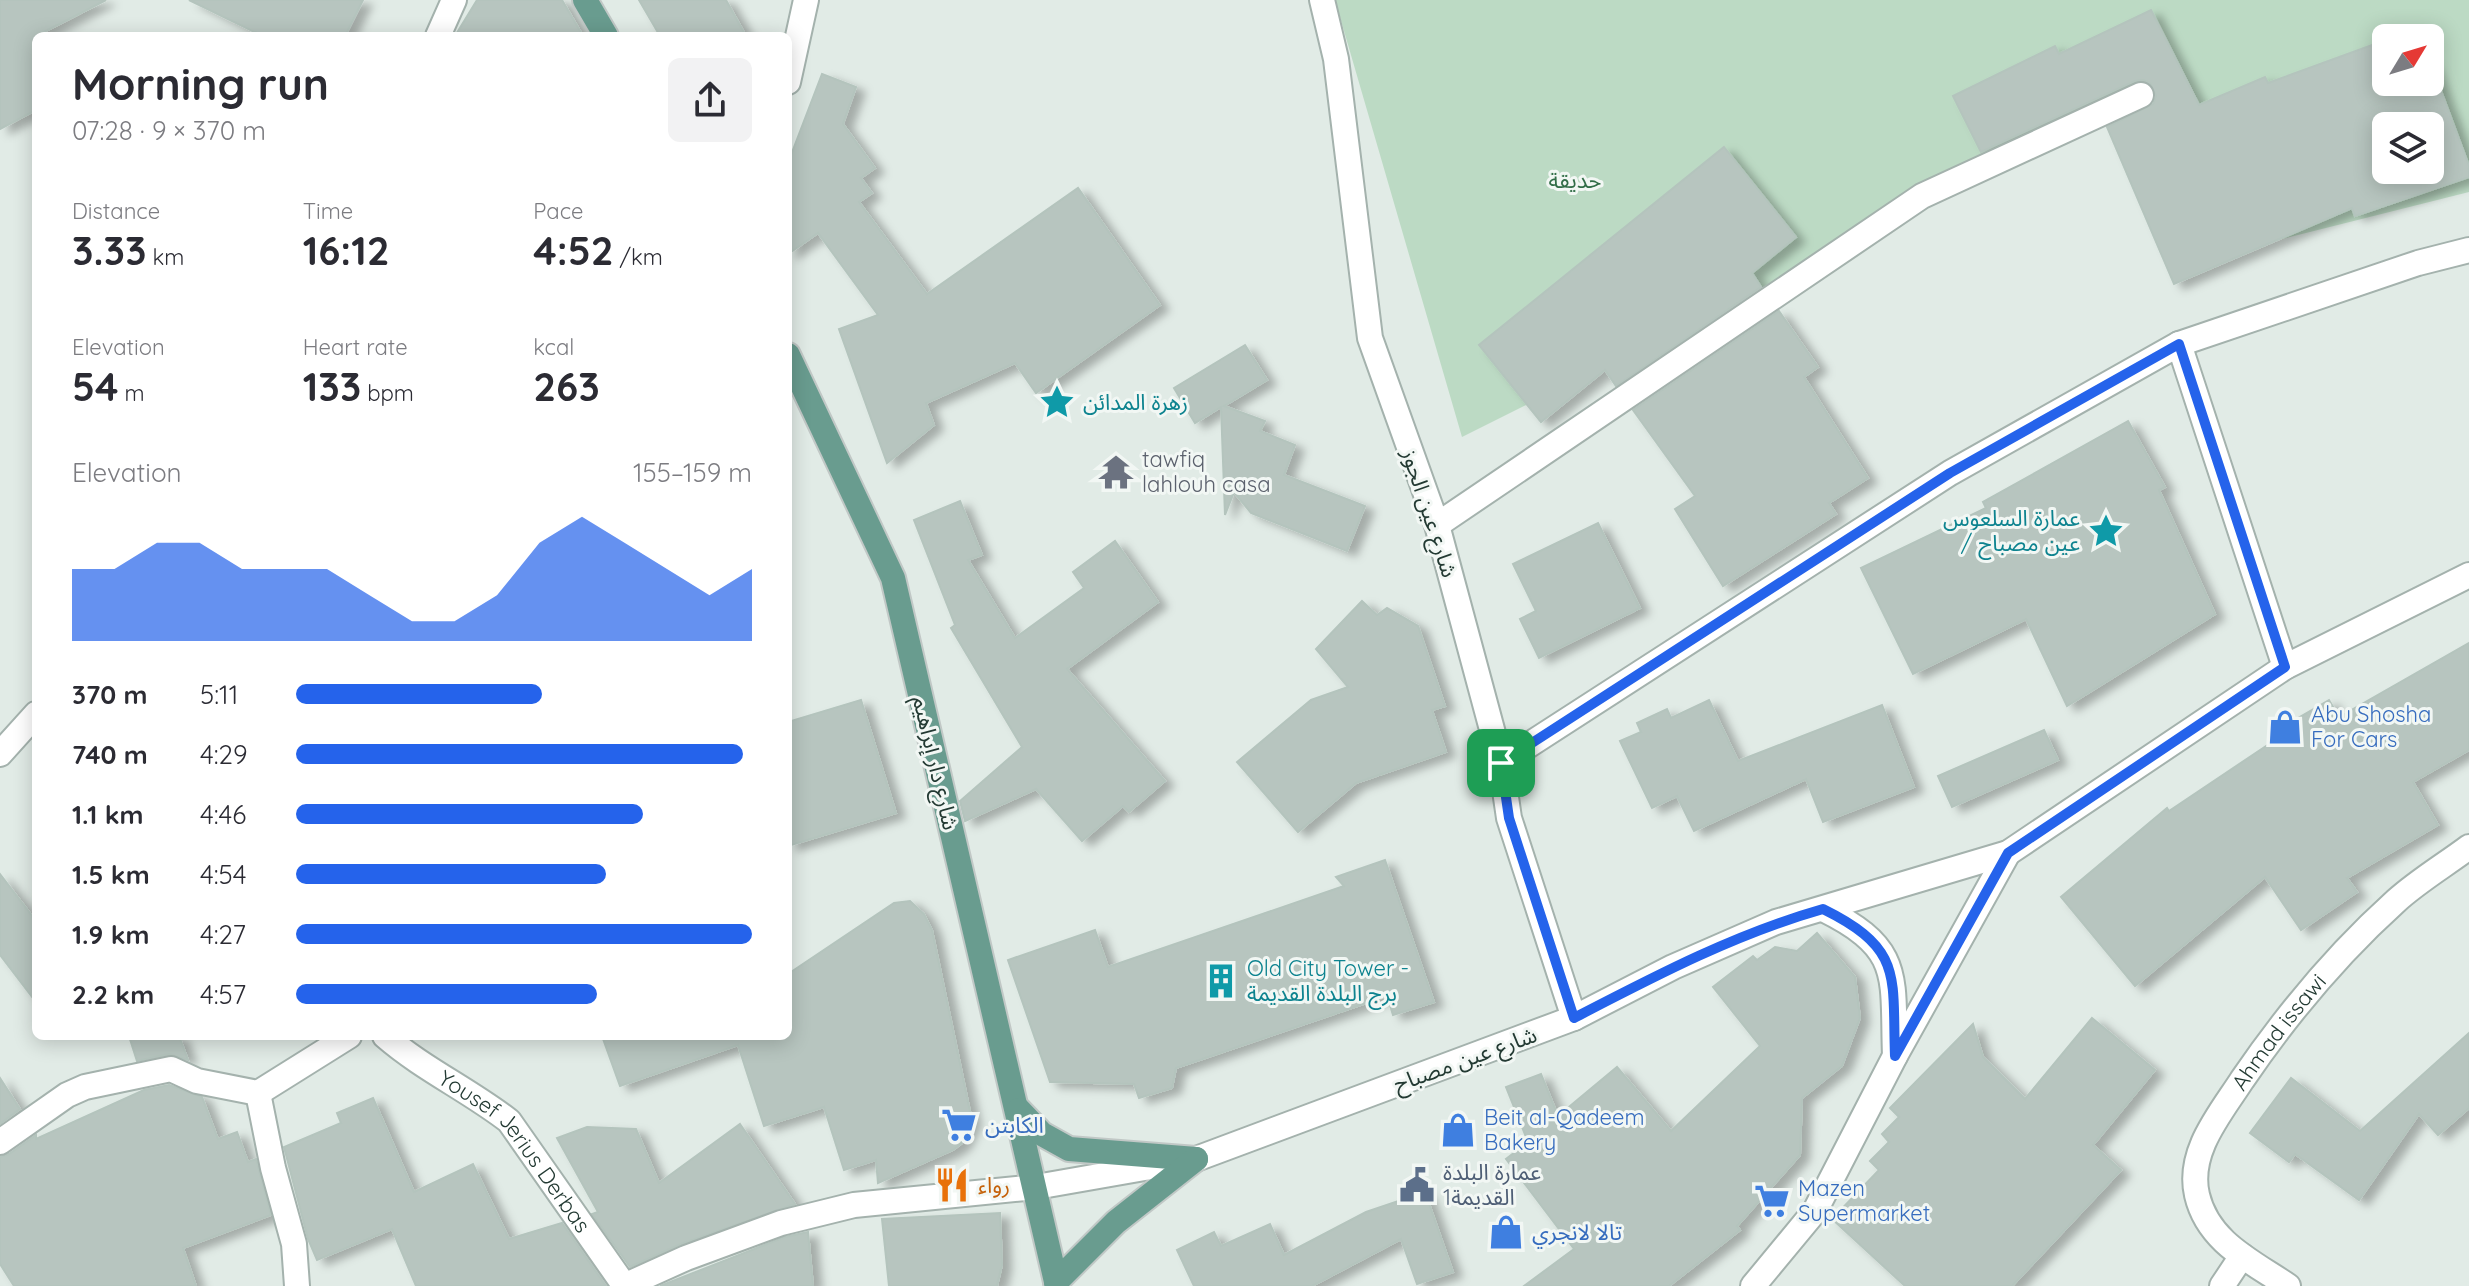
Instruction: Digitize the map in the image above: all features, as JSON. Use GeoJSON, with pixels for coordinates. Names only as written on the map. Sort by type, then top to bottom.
{"type":"FeatureCollection","features":[{"type":"Feature","properties":{"kind":"main road"},"geometry":{"type":"LineString","coordinates":[[585,0],[604,32]]}},
{"type":"Feature","properties":{"kind":"main road","name":"شارع دار إبراهيم"},"geometry":{"type":"LineString","coordinates":[[792,363],[893,578],[1036,1187],[1055,1285]]}},
{"type":"Feature","properties":{"kind":"main road"},"geometry":{"type":"LineString","coordinates":[[1017,1109],[1042,1134],[1069,1149],[1196,1159]]}},
{"type":"Feature","properties":{"kind":"main road"},"geometry":{"type":"LineString","coordinates":[[1055,1285],[1116,1222],[1196,1159]]}},
{"type":"Feature","properties":{"kind":"street"},"geometry":{"type":"LineString","coordinates":[[440,32],[454,0]]}},
{"type":"Feature","properties":{"kind":"street"},"geometry":{"type":"LineString","coordinates":[[792,64],[806,0]]}},
{"type":"Feature","properties":{"kind":"street","name":"شارع عين الجوز"},"geometry":{"type":"LineString","coordinates":[[1322,0],[1336,59],[1370,338],[1437,525],[1501,763],[1509,818],[1574,1018]]}},
{"type":"Feature","properties":{"kind":"street"},"geometry":{"type":"LineString","coordinates":[[1437,525],[1922,196],[2141,95]]}},
{"type":"Feature","properties":{"kind":"street"},"geometry":{"type":"LineString","coordinates":[[1501,763],[1950,473],[2179,344],[2418,263],[2469,250]]}},
{"type":"Feature","properties":{"kind":"street"},"geometry":{"type":"LineString","coordinates":[[2179,344],[2285,667]]}},
{"type":"Feature","properties":{"kind":"street","name":"شارع عين مصباح"},"geometry":{"type":"LineString","coordinates":[[624,1285],[781,1223],[854,1205],[1036,1187],[1196,1159],[1574,1018],[1673,967],[1776,922],[2008,853],[2285,667],[2469,575]]}},
{"type":"Feature","properties":{"kind":"street"},"geometry":{"type":"LineString","coordinates":[[0,754],[32,718]]}},
{"type":"Feature","properties":{"kind":"street","name":"Ahmad issawi"},"geometry":{"type":"LineString","coordinates":[[2288,1286],[2212,1232],[2197,1197],[2194,1174],[2207,1135],[2279,1026],[2335,959],[2398,899],[2469,847]]}},
{"type":"Feature","properties":{"kind":"street"},"geometry":{"type":"LineString","coordinates":[[1753,1286],[1815,1211],[1895,1056],[2008,853]]}},
{"type":"Feature","properties":{"kind":"street"},"geometry":{"type":"LineString","coordinates":[[1823,909],[1855,924],[1883,954],[1892,971],[1895,1056]]}},
{"type":"Feature","properties":{"kind":"street"},"geometry":{"type":"LineString","coordinates":[[0,1142],[67,1095],[85,1087],[171,1069],[197,1081],[258,1093],[343,1040]]}},
{"type":"Feature","properties":{"kind":"street","name":"Yousef Jerius Derbas"},"geometry":{"type":"LineString","coordinates":[[390,1040],[406,1054],[509,1121],[624,1285]]}},
{"type":"Feature","properties":{"kind":"street"},"geometry":{"type":"LineString","coordinates":[[258,1093],[273,1168],[294,1244],[297,1286]]}},
{"type":"Feature","properties":{"kind":"street"},"geometry":{"type":"LineString","coordinates":[[2222,1286],[2242,1256]]}},
{"type":"Feature","properties":{"kind":"green space","name":"حديقة"},"geometry":{"type":"Polygon","coordinates":[[[1335,0],[2469,0],[2469,192],[2214,256],[2183,77],[1462,437],[1335,0]]]}},
{"type":"Feature","properties":{"kind":"building"},"geometry":{"type":"Polygon","coordinates":[[[0,0],[106,0],[44,32],[32,32],[32,112],[0,129],[0,0]]]}},
{"type":"Feature","properties":{"kind":"building"},"geometry":{"type":"Polygon","coordinates":[[[189,0],[363,0],[347,32],[255,32],[189,0]]]}},
{"type":"Feature","properties":{"kind":"building"},"geometry":{"type":"Polygon","coordinates":[[[477,0],[562,0],[581,32],[457,32],[477,0]]]}},
{"type":"Feature","properties":{"kind":"building"},"geometry":{"type":"Polygon","coordinates":[[[639,0],[726,0],[744,32],[658,32],[639,0]]]}},
{"type":"Feature","properties":{"kind":"building"},"geometry":{"type":"Polygon","coordinates":[[[2151,10],[2199,105],[2265,77],[2268,83],[2372,45],[2372,96],[2443,96],[2469,166],[2469,177],[2355,216],[2352,208],[2174,284],[2107,127],[2153,104],[2156,96],[2150,83],[2135,81],[1981,152],[1953,96],[2055,46],[2059,54],[2151,10]]]}},
{"type":"Feature","properties":{"kind":"building"},"geometry":{"type":"Polygon","coordinates":[[[822,74],[856,87],[843,124],[875,168],[861,178],[872,193],[859,202],[927,294],[1078,188],[1160,305],[1036,393],[1015,363],[926,403],[934,425],[887,463],[839,329],[878,315],[818,233],[792,251],[792,153],[822,74]]]}},
{"type":"Feature","properties":{"kind":"building"},"geometry":{"type":"Polygon","coordinates":[[[1724,147],[1796,237],[1752,273],[1761,287],[1616,386],[1605,370],[1541,422],[1479,345],[1724,147]]]}},
{"type":"Feature","properties":{"kind":"building"},"geometry":{"type":"Polygon","coordinates":[[[1779,311],[1818,367],[1804,377],[1868,478],[1829,503],[1836,514],[1723,586],[1675,509],[1695,496],[1633,410],[1779,311]]]}},
{"type":"Feature","properties":{"kind":"building"},"geometry":{"type":"Polygon","coordinates":[[[1245,345],[1267,380],[1224,406],[1265,421],[1260,431],[1295,445],[1284,475],[1365,506],[1347,551],[1251,513],[1234,492],[1225,515],[1221,407],[1195,423],[1174,388],[1245,345]]]}},
{"type":"Feature","properties":{"kind":"building"},"geometry":{"type":"Polygon","coordinates":[[[2128,421],[2165,487],[2159,490],[2215,614],[2067,706],[2026,619],[1913,674],[1861,568],[1986,508],[1983,502],[2128,421]]]}},
{"type":"Feature","properties":{"kind":"building"},"geometry":{"type":"Polygon","coordinates":[[[960,501],[982,555],[968,560],[1015,638],[1084,588],[1073,572],[1115,541],[1158,602],[1067,669],[1165,781],[1129,812],[1123,806],[1082,841],[1036,789],[965,821],[960,801],[1022,747],[951,628],[955,625],[914,520],[960,501]]]}},
{"type":"Feature","properties":{"kind":"building"},"geometry":{"type":"Polygon","coordinates":[[[1598,523],[1640,608],[1539,658],[1520,619],[1536,611],[1513,564],[1598,523]]]}},
{"type":"Feature","properties":{"kind":"building"},"geometry":{"type":"Polygon","coordinates":[[[1362,601],[1377,615],[1387,608],[1418,626],[1445,706],[1432,710],[1446,752],[1356,783],[1298,832],[1237,762],[1311,700],[1348,687],[1316,649],[1362,601]]]}},
{"type":"Feature","properties":{"kind":"building"},"geometry":{"type":"Polygon","coordinates":[[[2469,643],[2469,750],[2413,782],[2438,825],[2347,878],[2357,892],[2301,930],[2265,877],[2135,986],[2061,897],[2167,808],[2169,811],[2284,734],[2281,728],[2329,700],[2339,717],[2469,643]]]}},
{"type":"Feature","properties":{"kind":"building"},"geometry":{"type":"Polygon","coordinates":[[[861,700],[896,813],[792,845],[792,721],[861,700]]]}},
{"type":"Feature","properties":{"kind":"building"},"geometry":{"type":"Polygon","coordinates":[[[1709,700],[1738,761],[1882,705],[1914,787],[1823,822],[1806,779],[1694,831],[1677,796],[1652,808],[1620,741],[1641,732],[1637,723],[1667,709],[1671,718],[1709,700]]]}},
{"type":"Feature","properties":{"kind":"building"},"geometry":{"type":"Polygon","coordinates":[[[2044,730],[2058,760],[1952,807],[1938,776],[2044,730]]]}},
{"type":"Feature","properties":{"kind":"building","name":"Old City Tower - برج البلدة القديمة"},"geometry":{"type":"Polygon","coordinates":[[[1385,860],[1434,1002],[1393,1015],[1387,996],[1176,1068],[1172,1088],[1139,1098],[1134,1084],[1050,1082],[1008,960],[1095,930],[1108,967],[1344,886],[1336,877],[1385,860]]]}},
{"type":"Feature","properties":{"kind":"building"},"geometry":{"type":"Polygon","coordinates":[[[0,874],[32,916],[32,997],[0,955],[0,874]]]}},
{"type":"Feature","properties":{"kind":"building"},"geometry":{"type":"Polygon","coordinates":[[[910,901],[924,914],[932,930],[972,1121],[962,1143],[953,1150],[878,1183],[876,1160],[844,1170],[824,1107],[764,1126],[738,1045],[620,1086],[603,1040],[792,1040],[792,971],[894,903],[910,901]]]}},
{"type":"Feature","properties":{"kind":"building"},"geometry":{"type":"Polygon","coordinates":[[[1817,933],[1855,977],[1860,1018],[1842,1066],[1802,1098],[1800,1155],[1737,1226],[1740,1230],[1669,1286],[1524,1286],[1574,1249],[1506,1159],[1528,1142],[1506,1087],[1541,1074],[1558,1116],[1617,1067],[1671,1131],[1760,1046],[1713,987],[1753,956],[1757,960],[1775,947],[1797,951],[1817,933]]]}},
{"type":"Feature","properties":{"kind":"building"},"geometry":{"type":"Polygon","coordinates":[[[2092,1018],[2155,1070],[2093,1145],[2121,1170],[2012,1286],[1905,1286],[1832,1219],[1879,1170],[1870,1161],[1889,1142],[1882,1134],[1899,1117],[1890,1108],[1973,1024],[1983,1057],[2025,1099],[2092,1018]]]}},
{"type":"Feature","properties":{"kind":"building"},"geometry":{"type":"Polygon","coordinates":[[[2469,1033],[2469,1108],[2438,1135],[2419,1114],[2359,1200],[2295,1154],[2289,1162],[2250,1133],[2291,1078],[2360,1131],[2469,1033]]]}},
{"type":"Feature","properties":{"kind":"building"},"geometry":{"type":"Polygon","coordinates":[[[130,1040],[180,1040],[188,1060],[169,1054],[137,1061],[130,1040]]]}},
{"type":"Feature","properties":{"kind":"building"},"geometry":{"type":"Polygon","coordinates":[[[0,1078],[20,1109],[0,1124],[0,1078]]]}},
{"type":"Feature","properties":{"kind":"building"},"geometry":{"type":"Polygon","coordinates":[[[169,1085],[202,1097],[218,1139],[237,1132],[248,1162],[256,1159],[271,1215],[183,1248],[196,1286],[14,1286],[0,1264],[0,1157],[36,1135],[36,1139],[144,1090],[169,1085]]]}},
{"type":"Feature","properties":{"kind":"building"},"geometry":{"type":"Polygon","coordinates":[[[373,1098],[414,1192],[473,1164],[509,1239],[562,1223],[606,1286],[416,1286],[392,1229],[317,1260],[308,1239],[284,1147],[341,1123],[337,1113],[373,1098]]]}},
{"type":"Feature","properties":{"kind":"building"},"geometry":{"type":"Polygon","coordinates":[[[740,1124],[795,1204],[681,1244],[630,1267],[592,1214],[598,1212],[557,1138],[587,1127],[636,1129],[659,1183],[740,1124]]]}},
{"type":"Feature","properties":{"kind":"building"},"geometry":{"type":"Polygon","coordinates":[[[1425,1192],[1453,1272],[1417,1284],[1401,1239],[1312,1286],[1194,1286],[1177,1250],[1214,1232],[1221,1246],[1270,1224],[1284,1255],[1366,1212],[1425,1192]]]}},
{"type":"Feature","properties":{"kind":"building"},"geometry":{"type":"Polygon","coordinates":[[[1000,1213],[1002,1265],[997,1286],[889,1286],[882,1219],[1000,1213]]]}},
{"type":"Feature","properties":{"kind":"building"},"geometry":{"type":"Polygon","coordinates":[[[808,1232],[813,1286],[660,1286],[785,1237],[808,1232]]]}},
{"type":"Feature","properties":{"kind":"place","name":"زهرة المدائن"},"geometry":{"type":"Point","coordinates":[1057,402]}},
{"type":"Feature","properties":{"kind":"place","name":"tawfiq lahlouh casa"},"geometry":{"type":"Point","coordinates":[1116,472]}},
{"type":"Feature","properties":{"kind":"place","name":"عمارة السلعوس / عين مصباح"},"geometry":{"type":"Point","coordinates":[2106,531]}},
{"type":"Feature","properties":{"kind":"place","name":"Abu Shosha For Cars"},"geometry":{"type":"Point","coordinates":[2285,727]}},
{"type":"Feature","properties":{"kind":"place","name":"Old City Tower - برج البلدة القديمة"},"geometry":{"type":"Point","coordinates":[1221,981]}},
{"type":"Feature","properties":{"kind":"place","name":"الكابتن"},"geometry":{"type":"Point","coordinates":[959,1125]}},
{"type":"Feature","properties":{"kind":"place","name":"Beit al-Qadeem Bakery"},"geometry":{"type":"Point","coordinates":[1458,1130]}},
{"type":"Feature","properties":{"kind":"place","name":"رواء"},"geometry":{"type":"Point","coordinates":[952,1185]}},
{"type":"Feature","properties":{"kind":"place","name":"عمارة البلدة القديمة1"},"geometry":{"type":"Point","coordinates":[1417,1185]}},
{"type":"Feature","properties":{"kind":"place","name":"Mazen Supermarket"},"geometry":{"type":"Point","coordinates":[1772,1201]}},
{"type":"Feature","properties":{"kind":"place","name":"تالا لانجري"},"geometry":{"type":"Point","coordinates":[1506,1232]}},
{"type":"Feature","properties":{"kind":"route"},"geometry":{"type":"LineString","coordinates":[[2179,344],[2285,667],[2008,853],[1895,1056],[1892,971],[1883,954],[1855,924],[1823,909],[1776,922],[1673,967],[1574,1018],[1509,818],[1501,763],[1950,473],[2179,344]]}}]}
